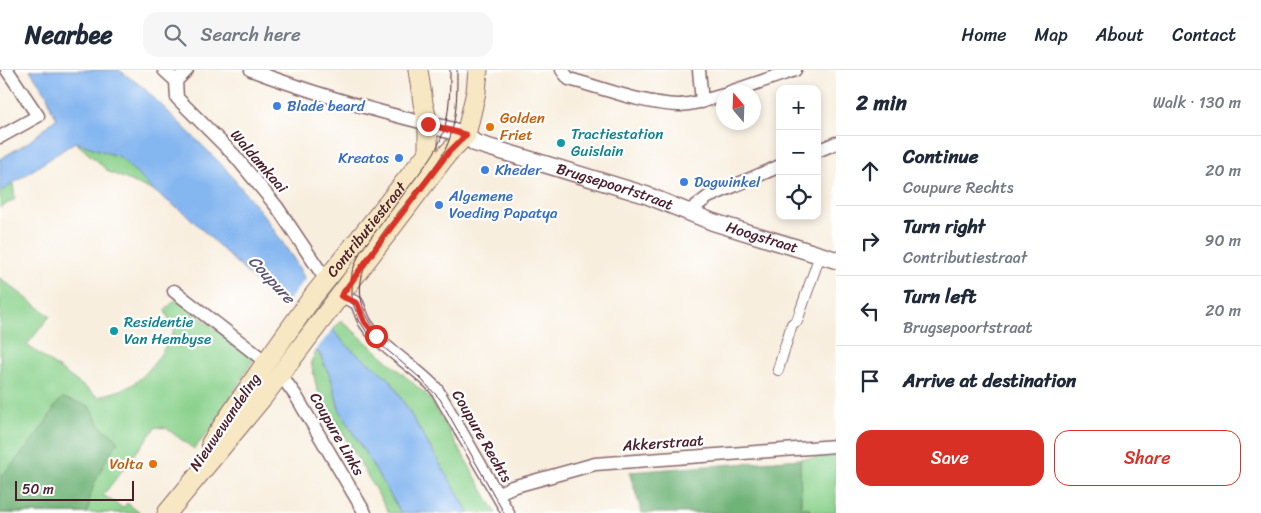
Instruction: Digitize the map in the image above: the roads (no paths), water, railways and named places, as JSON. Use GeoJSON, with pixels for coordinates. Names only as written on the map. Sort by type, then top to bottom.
{"type":"FeatureCollection","features":[{"type":"Feature","properties":{"kind":"main road","name":"Contributiestraat"},"geometry":{"type":"LineString","coordinates":[[288,332],[322,286],[428,153],[428,124],[418,70]]}},
{"type":"Feature","properties":{"kind":"main road"},"geometry":{"type":"LineString","coordinates":[[466,135],[476,92],[478,70]]}},
{"type":"Feature","properties":{"kind":"main road","name":"Contributiestraat"},"geometry":{"type":"LineString","coordinates":[[300,348],[448,153],[466,135]]}},
{"type":"Feature","properties":{"kind":"main road","name":"Nieuwewandeling"},"geometry":{"type":"LineString","coordinates":[[166,513],[273,368],[288,332]]}},
{"type":"Feature","properties":{"kind":"main road","name":"Nieuwewandeling"},"geometry":{"type":"LineString","coordinates":[[273,368],[300,348]]}},
{"type":"Feature","properties":{"kind":"street"},"geometry":{"type":"LineString","coordinates":[[0,137],[38,116],[7,70]]}},
{"type":"Feature","properties":{"kind":"street"},"geometry":{"type":"LineString","coordinates":[[164,70],[176,80],[187,70]]}},
{"type":"Feature","properties":{"kind":"street"},"geometry":{"type":"LineString","coordinates":[[251,70],[288,84],[369,109],[428,124]]}},
{"type":"Feature","properties":{"kind":"street"},"geometry":{"type":"LineString","coordinates":[[562,70],[569,79],[649,101],[679,105],[702,102],[716,98]]}},
{"type":"Feature","properties":{"kind":"street"},"geometry":{"type":"LineString","coordinates":[[699,70],[702,102]]}},
{"type":"Feature","properties":{"kind":"street"},"geometry":{"type":"LineString","coordinates":[[751,85],[795,70]]}},
{"type":"Feature","properties":{"kind":"street","name":"Waldamkaai"},"geometry":{"type":"LineString","coordinates":[[176,80],[178,98],[235,156],[277,207],[322,286]]}},
{"type":"Feature","properties":{"kind":"street","name":"Brugsepoortstraat"},"geometry":{"type":"LineString","coordinates":[[428,124],[466,135],[475,143],[646,196],[688,212]]}},
{"type":"Feature","properties":{"kind":"street"},"geometry":{"type":"LineString","coordinates":[[821,149],[836,143]]}},
{"type":"Feature","properties":{"kind":"street"},"geometry":{"type":"LineString","coordinates":[[688,212],[708,196],[776,168]]}},
{"type":"Feature","properties":{"kind":"street","name":"Hoogstraat"},"geometry":{"type":"LineString","coordinates":[[688,212],[713,222],[836,260]]}},
{"type":"Feature","properties":{"kind":"street"},"geometry":{"type":"LineString","coordinates":[[778,370],[792,324],[797,321],[820,255]]}},
{"type":"Feature","properties":{"kind":"street","name":"Coupure Links"},"geometry":{"type":"LineString","coordinates":[[174,291],[273,368],[296,396],[364,513]]}},
{"type":"Feature","properties":{"kind":"street","name":"Coupure Rechts"},"geometry":{"type":"LineString","coordinates":[[336,302],[357,303],[365,322],[376,336],[437,390],[444,399],[508,513]]}},
{"type":"Feature","properties":{"kind":"street","name":"Akkerstraat"},"geometry":{"type":"LineString","coordinates":[[497,494],[512,487],[595,464],[836,446]]}},
{"type":"Feature","properties":{"kind":"water","name":"Coupure"},"geometry":{"type":"Polygon","coordinates":[[[30,70],[119,70],[144,88],[224,167],[265,217],[295,261],[333,330],[346,345],[391,381],[469,513],[401,513],[339,409],[331,378],[321,356],[282,307],[187,215],[154,191],[120,157],[75,142],[0,192],[0,159],[30,141],[57,118],[52,111],[47,95],[30,70]]]}},
{"type":"Feature","properties":{"kind":"tram line"},"geometry":{"type":"LineString","coordinates":[[450,70],[449,105],[441,138],[430,159],[360,252],[352,272],[352,300],[359,320],[368,334],[419,377],[440,399],[504,513]]}},
{"type":"Feature","properties":{"kind":"tram line"},"geometry":{"type":"LineString","coordinates":[[389,343],[368,318],[360,293],[364,268],[376,244],[392,220],[430,174],[444,152],[454,122],[457,70]]}},
{"type":"Feature","properties":{"kind":"place","name":"Blade beard"},"geometry":{"type":"Point","coordinates":[277,106]}},
{"type":"Feature","properties":{"kind":"place","name":"Golden Friet"},"geometry":{"type":"Point","coordinates":[490,127]}},
{"type":"Feature","properties":{"kind":"place","name":"Tractiestation Guislain"},"geometry":{"type":"Point","coordinates":[561,143]}},
{"type":"Feature","properties":{"kind":"place","name":"Kreatos"},"geometry":{"type":"Point","coordinates":[399,158]}},
{"type":"Feature","properties":{"kind":"place","name":"Kheder"},"geometry":{"type":"Point","coordinates":[485,170]}},
{"type":"Feature","properties":{"kind":"place","name":"Dagwinkel"},"geometry":{"type":"Point","coordinates":[684,182]}},
{"type":"Feature","properties":{"kind":"place","name":"Algemene Voeding Papatya"},"geometry":{"type":"Point","coordinates":[439,205]}},
{"type":"Feature","properties":{"kind":"place","name":"Residentie Van Hembyse"},"geometry":{"type":"Point","coordinates":[114,331]}},
{"type":"Feature","properties":{"kind":"place","name":"Volta"},"geometry":{"type":"Point","coordinates":[153,464]}}]}
